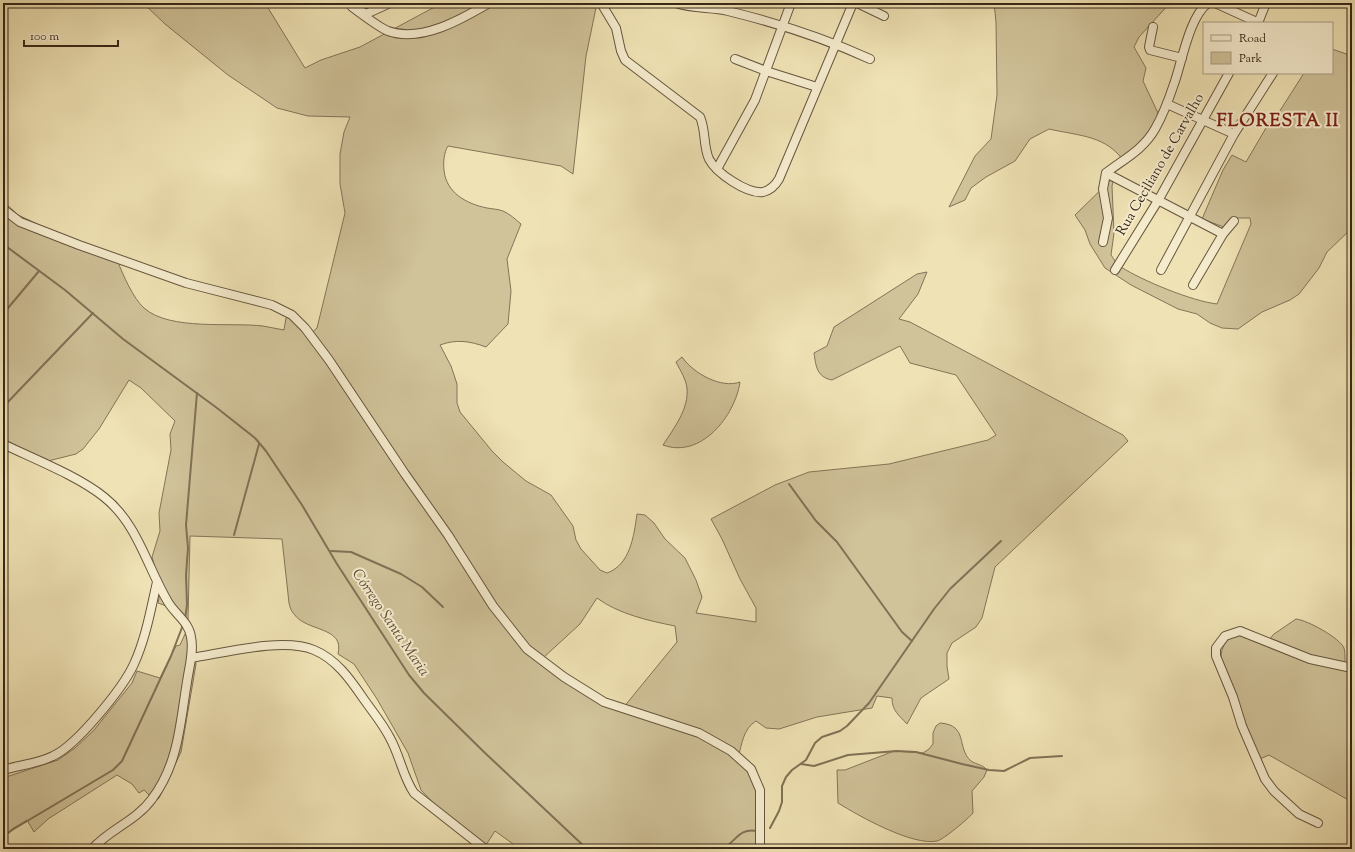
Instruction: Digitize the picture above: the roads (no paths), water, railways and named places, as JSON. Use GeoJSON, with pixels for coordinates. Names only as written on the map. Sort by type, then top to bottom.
{"type":"FeatureCollection","features":[{"type":"Feature","properties":{"kind":"street"},"geometry":{"type":"LineString","coordinates":[[351,5],[366,14],[390,3]]}},
{"type":"Feature","properties":{"kind":"street"},"geometry":{"type":"LineString","coordinates":[[351,5],[387,31],[407,33],[445,26],[489,3]]}},
{"type":"Feature","properties":{"kind":"street"},"geometry":{"type":"LineString","coordinates":[[601,3],[616,28],[621,51],[625,60],[700,117],[704,127],[706,153],[712,164],[717,169],[733,182],[759,192],[771,189],[779,179],[853,3]]}},
{"type":"Feature","properties":{"kind":"street"},"geometry":{"type":"LineString","coordinates":[[676,3],[725,10],[783,25],[836,44],[870,59]]}},
{"type":"Feature","properties":{"kind":"street"},"geometry":{"type":"LineString","coordinates":[[717,169],[752,108],[790,3]]}},
{"type":"Feature","properties":{"kind":"street"},"geometry":{"type":"LineString","coordinates":[[857,3],[884,16]]}},
{"type":"Feature","properties":{"kind":"street"},"geometry":{"type":"LineString","coordinates":[[1215,3],[1256,22]]}},
{"type":"Feature","properties":{"kind":"street"},"geometry":{"type":"LineString","coordinates":[[1258,22],[1266,3]]}},
{"type":"Feature","properties":{"kind":"street"},"geometry":{"type":"LineString","coordinates":[[1103,242],[1108,218],[1103,189],[1106,173],[1144,145],[1155,129],[1167,104],[1193,25],[1207,4]]}},
{"type":"Feature","properties":{"kind":"street"},"geometry":{"type":"LineString","coordinates":[[1153,27],[1149,47],[1150,50],[1182,58]]}},
{"type":"Feature","properties":{"kind":"street"},"geometry":{"type":"LineString","coordinates":[[735,59],[766,71],[817,87]]}},
{"type":"Feature","properties":{"kind":"street","name":"Rua Ceciliano de Carvalho"},"geometry":{"type":"LineString","coordinates":[[1115,270],[1159,199],[1228,74]]}},
{"type":"Feature","properties":{"kind":"street"},"geometry":{"type":"LineString","coordinates":[[1161,270],[1234,134],[1272,74]]}},
{"type":"Feature","properties":{"kind":"street"},"geometry":{"type":"LineString","coordinates":[[1167,104],[1234,134]]}},
{"type":"Feature","properties":{"kind":"street"},"geometry":{"type":"LineString","coordinates":[[1106,173],[1159,199],[1223,234]]}},
{"type":"Feature","properties":{"kind":"street"},"geometry":{"type":"LineString","coordinates":[[3,210],[20,222],[79,245],[186,283],[272,304],[292,315],[305,328],[329,360],[405,474],[451,539],[493,606],[528,649],[564,678],[604,702],[699,733],[731,751],[751,769],[760,790],[760,849]]}},
{"type":"Feature","properties":{"kind":"street"},"geometry":{"type":"LineString","coordinates":[[1193,286],[1223,234],[1234,221]]}},
{"type":"Feature","properties":{"kind":"street"},"geometry":{"type":"LineString","coordinates":[[3,444],[70,476],[104,497],[123,518],[136,536],[146,555],[157,582],[168,602],[186,624],[192,639],[191,658],[177,746],[164,778],[153,799],[141,813],[92,849]]}},
{"type":"Feature","properties":{"kind":"street"},"geometry":{"type":"LineString","coordinates":[[3,770],[53,756],[75,739],[94,719],[124,680],[134,664],[157,582]]}},
{"type":"Feature","properties":{"kind":"street"},"geometry":{"type":"LineString","coordinates":[[1318,823],[1299,814],[1274,791],[1265,779],[1244,732],[1233,697],[1216,656],[1216,648],[1225,636],[1240,631],[1310,660],[1352,668]]}},
{"type":"Feature","properties":{"kind":"street"},"geometry":{"type":"LineString","coordinates":[[191,658],[284,645],[300,646],[314,650],[330,659],[352,681],[384,727],[396,748],[409,785],[414,793],[485,849]]}},
{"type":"Feature","properties":{"kind":"waterway","name":"Córrego Santa Maria"},"geometry":{"type":"LineString","coordinates":[[3,244],[65,290],[123,339],[255,438],[266,451],[302,505],[337,564],[409,675],[424,693],[484,752],[587,849]]}},
{"type":"Feature","properties":{"kind":"waterway"},"geometry":{"type":"LineString","coordinates":[[3,314],[39,271]]}},
{"type":"Feature","properties":{"kind":"waterway"},"geometry":{"type":"LineString","coordinates":[[5,405],[93,313]]}},
{"type":"Feature","properties":{"kind":"waterway"},"geometry":{"type":"LineString","coordinates":[[185,619],[187,605],[186,575],[188,548],[186,525],[197,393]]}},
{"type":"Feature","properties":{"kind":"waterway"},"geometry":{"type":"LineString","coordinates":[[234,535],[259,444]]}},
{"type":"Feature","properties":{"kind":"waterway"},"geometry":{"type":"LineString","coordinates":[[789,484],[816,521],[837,542],[902,632],[912,641]]}},
{"type":"Feature","properties":{"kind":"waterway"},"geometry":{"type":"LineString","coordinates":[[770,828],[782,802],[782,786],[786,777],[792,770],[806,760],[815,743],[822,737],[840,731],[847,726],[869,703],[934,609],[950,589],[1001,541]]}},
{"type":"Feature","properties":{"kind":"waterway"},"geometry":{"type":"LineString","coordinates":[[331,551],[351,552],[401,574],[422,587],[443,607]]}},
{"type":"Feature","properties":{"kind":"waterway"},"geometry":{"type":"LineString","coordinates":[[3,837],[12,830],[113,770],[122,761],[171,656],[183,625]]}},
{"type":"Feature","properties":{"kind":"waterway"},"geometry":{"type":"LineString","coordinates":[[801,764],[814,766],[848,755],[897,751],[916,752],[989,770],[1004,771],[1030,758],[1062,756]]}},
{"type":"Feature","properties":{"kind":"waterway"},"geometry":{"type":"LineString","coordinates":[[723,849],[742,833],[746,831],[757,831]]}},
{"type":"Feature","properties":{"kind":"district","name":"FLORESTA II"},"geometry":{"type":"Point","coordinates":[1278,122]}}]}
